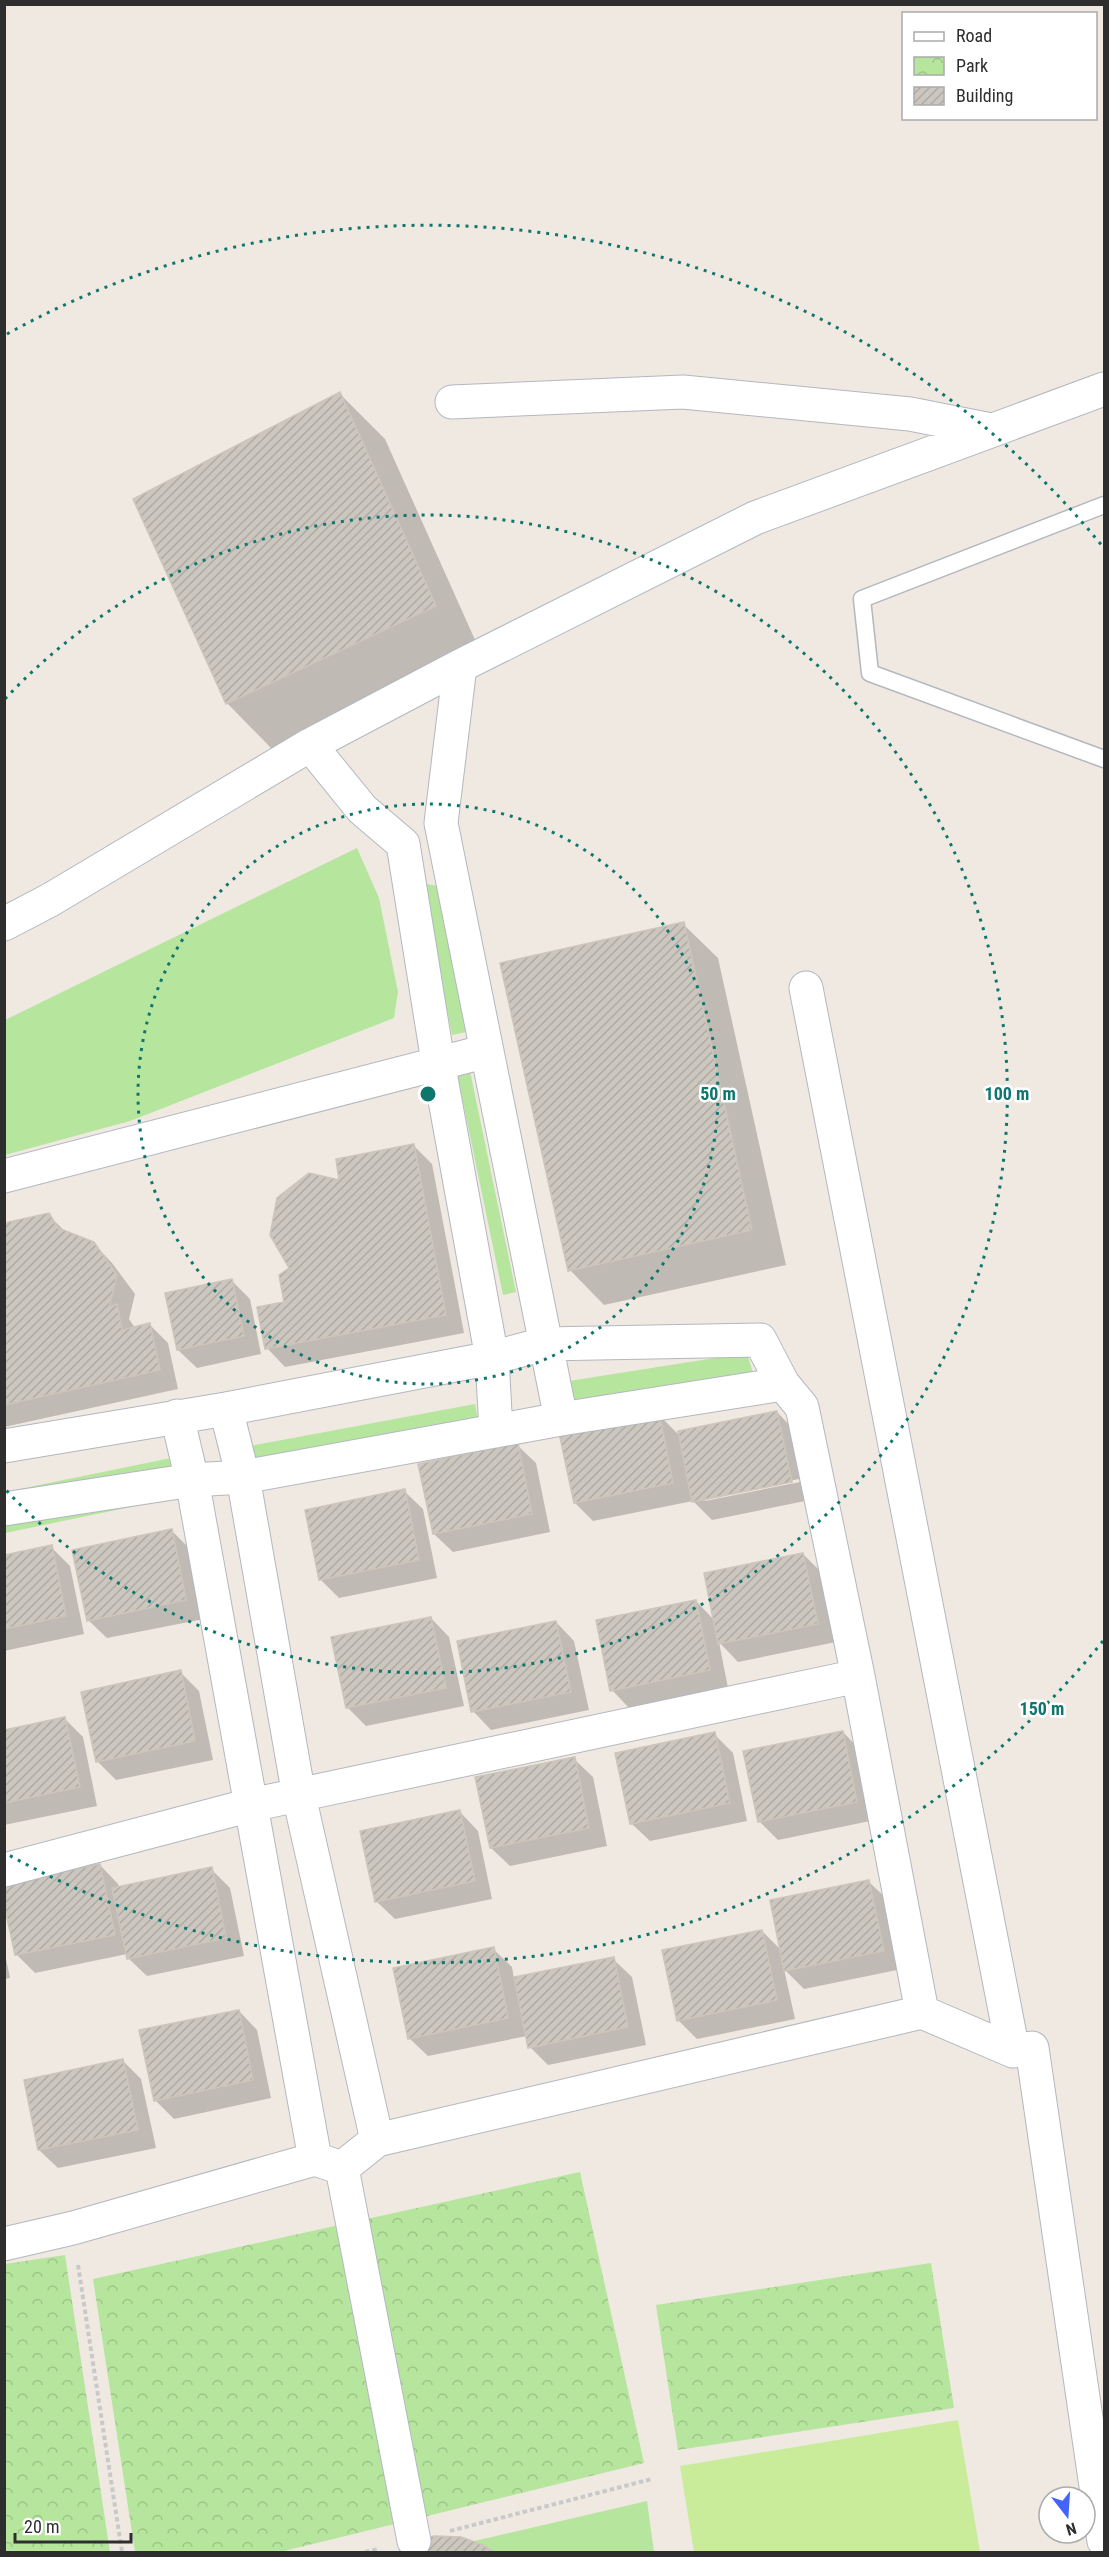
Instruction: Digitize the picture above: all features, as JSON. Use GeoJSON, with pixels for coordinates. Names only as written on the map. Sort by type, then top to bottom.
{"type":"FeatureCollection","features":[{"type":"Feature","properties":{"kind":"street"},"geometry":{"type":"LineString","coordinates":[[4,924],[50,900],[310,745],[460,666],[755,518],[1104,389]]}},
{"type":"Feature","properties":{"kind":"street"},"geometry":{"type":"LineString","coordinates":[[452,402],[683,392],[910,414],[993,430]]}},
{"type":"Feature","properties":{"kind":"street"},"geometry":{"type":"LineString","coordinates":[[460,666],[441,823],[544,1344],[561,1419]]}},
{"type":"Feature","properties":{"kind":"street"},"geometry":{"type":"LineString","coordinates":[[310,745],[362,809],[403,844],[438,1062],[492,1358],[496,1431]]}},
{"type":"Feature","properties":{"kind":"street"},"geometry":{"type":"LineString","coordinates":[[806,988],[1013,2051]]}},
{"type":"Feature","properties":{"kind":"street"},"geometry":{"type":"LineString","coordinates":[[4,1176],[487,1051]]}},
{"type":"Feature","properties":{"kind":"street"},"geometry":{"type":"LineString","coordinates":[[4,1446],[226,1409],[492,1358],[544,1344],[760,1340],[783,1384],[802,1407],[858,1676],[922,2012]]}},
{"type":"Feature","properties":{"kind":"street"},"geometry":{"type":"LineString","coordinates":[[4,1509],[192,1480],[243,1477],[561,1419],[783,1384]]}},
{"type":"Feature","properties":{"kind":"street"},"geometry":{"type":"LineString","coordinates":[[226,1409],[243,1477],[299,1796],[377,2140]]}},
{"type":"Feature","properties":{"kind":"street"},"geometry":{"type":"LineString","coordinates":[[177,1416],[192,1480],[251,1805],[328,2163],[414,2541]]}},
{"type":"Feature","properties":{"kind":"street"},"geometry":{"type":"LineString","coordinates":[[4,1870],[251,1805],[858,1676]]}},
{"type":"Feature","properties":{"kind":"street"},"geometry":{"type":"LineString","coordinates":[[4,2244],[328,2163],[377,2140],[922,2012],[1013,2051],[1032,2048],[1104,2541]]}},
{"type":"Feature","properties":{"kind":"lane"},"geometry":{"type":"LineString","coordinates":[[1104,505],[862,599],[870,673],[1104,759]]}},
{"type":"Feature","properties":{"kind":"path"},"geometry":{"type":"LineString","coordinates":[[73,2228],[122,2553]]}},
{"type":"Feature","properties":{"kind":"path"},"geometry":{"type":"LineString","coordinates":[[365,2553],[652,2479]]}},
{"type":"Feature","properties":{"kind":"green space"},"geometry":{"type":"Polygon","coordinates":[[[357,848],[379,898],[398,992],[394,1018],[130,1121],[5,1155],[5,1020],[357,848]]]}},
{"type":"Feature","properties":{"kind":"green space"},"geometry":{"type":"Polygon","coordinates":[[[422,883],[437,886],[466,1032],[452,1035],[422,883]]]}},
{"type":"Feature","properties":{"kind":"green space"},"geometry":{"type":"Polygon","coordinates":[[[470,1071],[516,1292],[503,1295],[457,1073],[470,1071]]]}},
{"type":"Feature","properties":{"kind":"green space"},"geometry":{"type":"Polygon","coordinates":[[[747,1353],[754,1376],[576,1406],[569,1381],[747,1353]]]}},
{"type":"Feature","properties":{"kind":"green space"},"geometry":{"type":"Polygon","coordinates":[[[475,1404],[479,1425],[256,1481],[250,1446],[475,1404]]]}},
{"type":"Feature","properties":{"kind":"green space"},"geometry":{"type":"Polygon","coordinates":[[[171,1458],[179,1497],[5,1533],[5,1492],[171,1458]]]}},
{"type":"Feature","properties":{"kind":"green space"},"geometry":{"type":"Polygon","coordinates":[[[580,2172],[644,2463],[280,2552],[135,2552],[93,2279],[580,2172]]]}},
{"type":"Feature","properties":{"kind":"green space"},"geometry":{"type":"Polygon","coordinates":[[[65,2255],[110,2552],[5,2552],[5,2264],[65,2255]]]}},
{"type":"Feature","properties":{"kind":"green space"},"geometry":{"type":"Polygon","coordinates":[[[931,2263],[954,2408],[678,2450],[656,2305],[931,2263]]]}},
{"type":"Feature","properties":{"kind":"green space"},"geometry":{"type":"Polygon","coordinates":[[[958,2420],[980,2552],[694,2552],[680,2466],[958,2420]]]}},
{"type":"Feature","properties":{"kind":"green space"},"geometry":{"type":"Polygon","coordinates":[[[647,2501],[654,2552],[427,2552],[647,2501]]]}},
{"type":"Feature","properties":{"kind":"building"},"geometry":{"type":"Polygon","coordinates":[[[340,392],[436,606],[226,704],[133,499],[340,392]]]}},
{"type":"Feature","properties":{"kind":"building"},"geometry":{"type":"Polygon","coordinates":[[[684,922],[752,1230],[568,1271],[500,963],[684,922]]]}},
{"type":"Feature","properties":{"kind":"building"},"geometry":{"type":"Polygon","coordinates":[[[414,1144],[446,1315],[265,1349],[257,1307],[284,1302],[279,1275],[289,1268],[270,1235],[277,1198],[309,1173],[339,1180],[336,1159],[414,1144]]]}},
{"type":"Feature","properties":{"kind":"building"},"geometry":{"type":"Polygon","coordinates":[[[49,1213],[58,1228],[94,1242],[117,1275],[109,1307],[117,1304],[122,1330],[150,1323],[160,1370],[4,1405],[4,1223],[49,1213]]]}},
{"type":"Feature","properties":{"kind":"building"},"geometry":{"type":"Polygon","coordinates":[[[232,1279],[244,1336],[177,1350],[165,1293],[232,1279]]]}},
{"type":"Feature","properties":{"kind":"building"},"geometry":{"type":"Polygon","coordinates":[[[777,1411],[792,1482],[692,1502],[678,1431],[777,1411]]]}},
{"type":"Feature","properties":{"kind":"building"},"geometry":{"type":"Polygon","coordinates":[[[659,1412],[673,1483],[574,1503],[559,1433],[659,1412]]]}},
{"type":"Feature","properties":{"kind":"building"},"geometry":{"type":"Polygon","coordinates":[[[518,1443],[532,1514],[433,1534],[418,1464],[518,1443]]]}},
{"type":"Feature","properties":{"kind":"building"},"geometry":{"type":"Polygon","coordinates":[[[405,1489],[419,1560],[319,1580],[305,1510],[405,1489]]]}},
{"type":"Feature","properties":{"kind":"building"},"geometry":{"type":"Polygon","coordinates":[[[172,1529],[186,1600],[87,1621],[72,1550],[172,1529]]]}},
{"type":"Feature","properties":{"kind":"building"},"geometry":{"type":"Polygon","coordinates":[[[52,1545],[66,1616],[4,1629],[4,1555],[52,1545]]]}},
{"type":"Feature","properties":{"kind":"building"},"geometry":{"type":"Polygon","coordinates":[[[803,1553],[818,1624],[718,1644],[704,1573],[803,1553]]]}},
{"type":"Feature","properties":{"kind":"building"},"geometry":{"type":"Polygon","coordinates":[[[696,1600],[710,1670],[610,1691],[596,1620],[696,1600]]]}},
{"type":"Feature","properties":{"kind":"building"},"geometry":{"type":"Polygon","coordinates":[[[431,1617],[446,1688],[346,1708],[331,1637],[431,1617]]]}},
{"type":"Feature","properties":{"kind":"building"},"geometry":{"type":"Polygon","coordinates":[[[556,1621],[571,1692],[471,1712],[457,1641],[556,1621]]]}},
{"type":"Feature","properties":{"kind":"building"},"geometry":{"type":"Polygon","coordinates":[[[181,1670],[195,1741],[96,1762],[81,1692],[181,1670]]]}},
{"type":"Feature","properties":{"kind":"building"},"geometry":{"type":"Polygon","coordinates":[[[65,1717],[80,1787],[4,1803],[4,1730],[65,1717]]]}},
{"type":"Feature","properties":{"kind":"building"},"geometry":{"type":"Polygon","coordinates":[[[843,1731],[857,1802],[758,1822],[743,1751],[843,1731]]]}},
{"type":"Feature","properties":{"kind":"building"},"geometry":{"type":"Polygon","coordinates":[[[715,1732],[730,1803],[630,1824],[615,1753],[715,1732]]]}},
{"type":"Feature","properties":{"kind":"building"},"geometry":{"type":"Polygon","coordinates":[[[575,1757],[589,1828],[490,1848],[475,1777],[575,1757]]]}},
{"type":"Feature","properties":{"kind":"building"},"geometry":{"type":"Polygon","coordinates":[[[460,1810],[475,1881],[375,1902],[360,1831],[460,1810]]]}},
{"type":"Feature","properties":{"kind":"building"},"geometry":{"type":"Polygon","coordinates":[[[100,1864],[115,1935],[15,1955],[4,1904],[4,1883],[100,1864]]]}},
{"type":"Feature","properties":{"kind":"building"},"geometry":{"type":"Polygon","coordinates":[[[212,1867],[226,1938],[127,1959],[112,1888],[212,1867]]]}},
{"type":"Feature","properties":{"kind":"building"},"geometry":{"type":"Polygon","coordinates":[[[869,1880],[884,1951],[784,1971],[770,1900],[869,1880]]]}},
{"type":"Feature","properties":{"kind":"building"},"geometry":{"type":"Polygon","coordinates":[[[762,1930],[777,2000],[677,2021],[662,1950],[762,1930]]]}},
{"type":"Feature","properties":{"kind":"building"},"geometry":{"type":"Polygon","coordinates":[[[494,1947],[508,2018],[408,2039],[393,1968],[494,1947]]]}},
{"type":"Feature","properties":{"kind":"building"},"geometry":{"type":"Polygon","coordinates":[[[614,1957],[628,2027],[528,2048],[514,1977],[614,1957]]]}},
{"type":"Feature","properties":{"kind":"building"},"geometry":{"type":"Polygon","coordinates":[[[239,2010],[253,2080],[154,2101],[139,2030],[239,2010]]]}},
{"type":"Feature","properties":{"kind":"building"},"geometry":{"type":"Polygon","coordinates":[[[123,2059],[138,2130],[38,2150],[24,2080],[123,2059]]]}},
{"type":"Feature","properties":{"kind":"building"},"geometry":{"type":"Polygon","coordinates":[[[434,2536],[461,2537],[483,2545],[494,2552],[399,2552],[409,2545],[434,2536]]]}}]}
